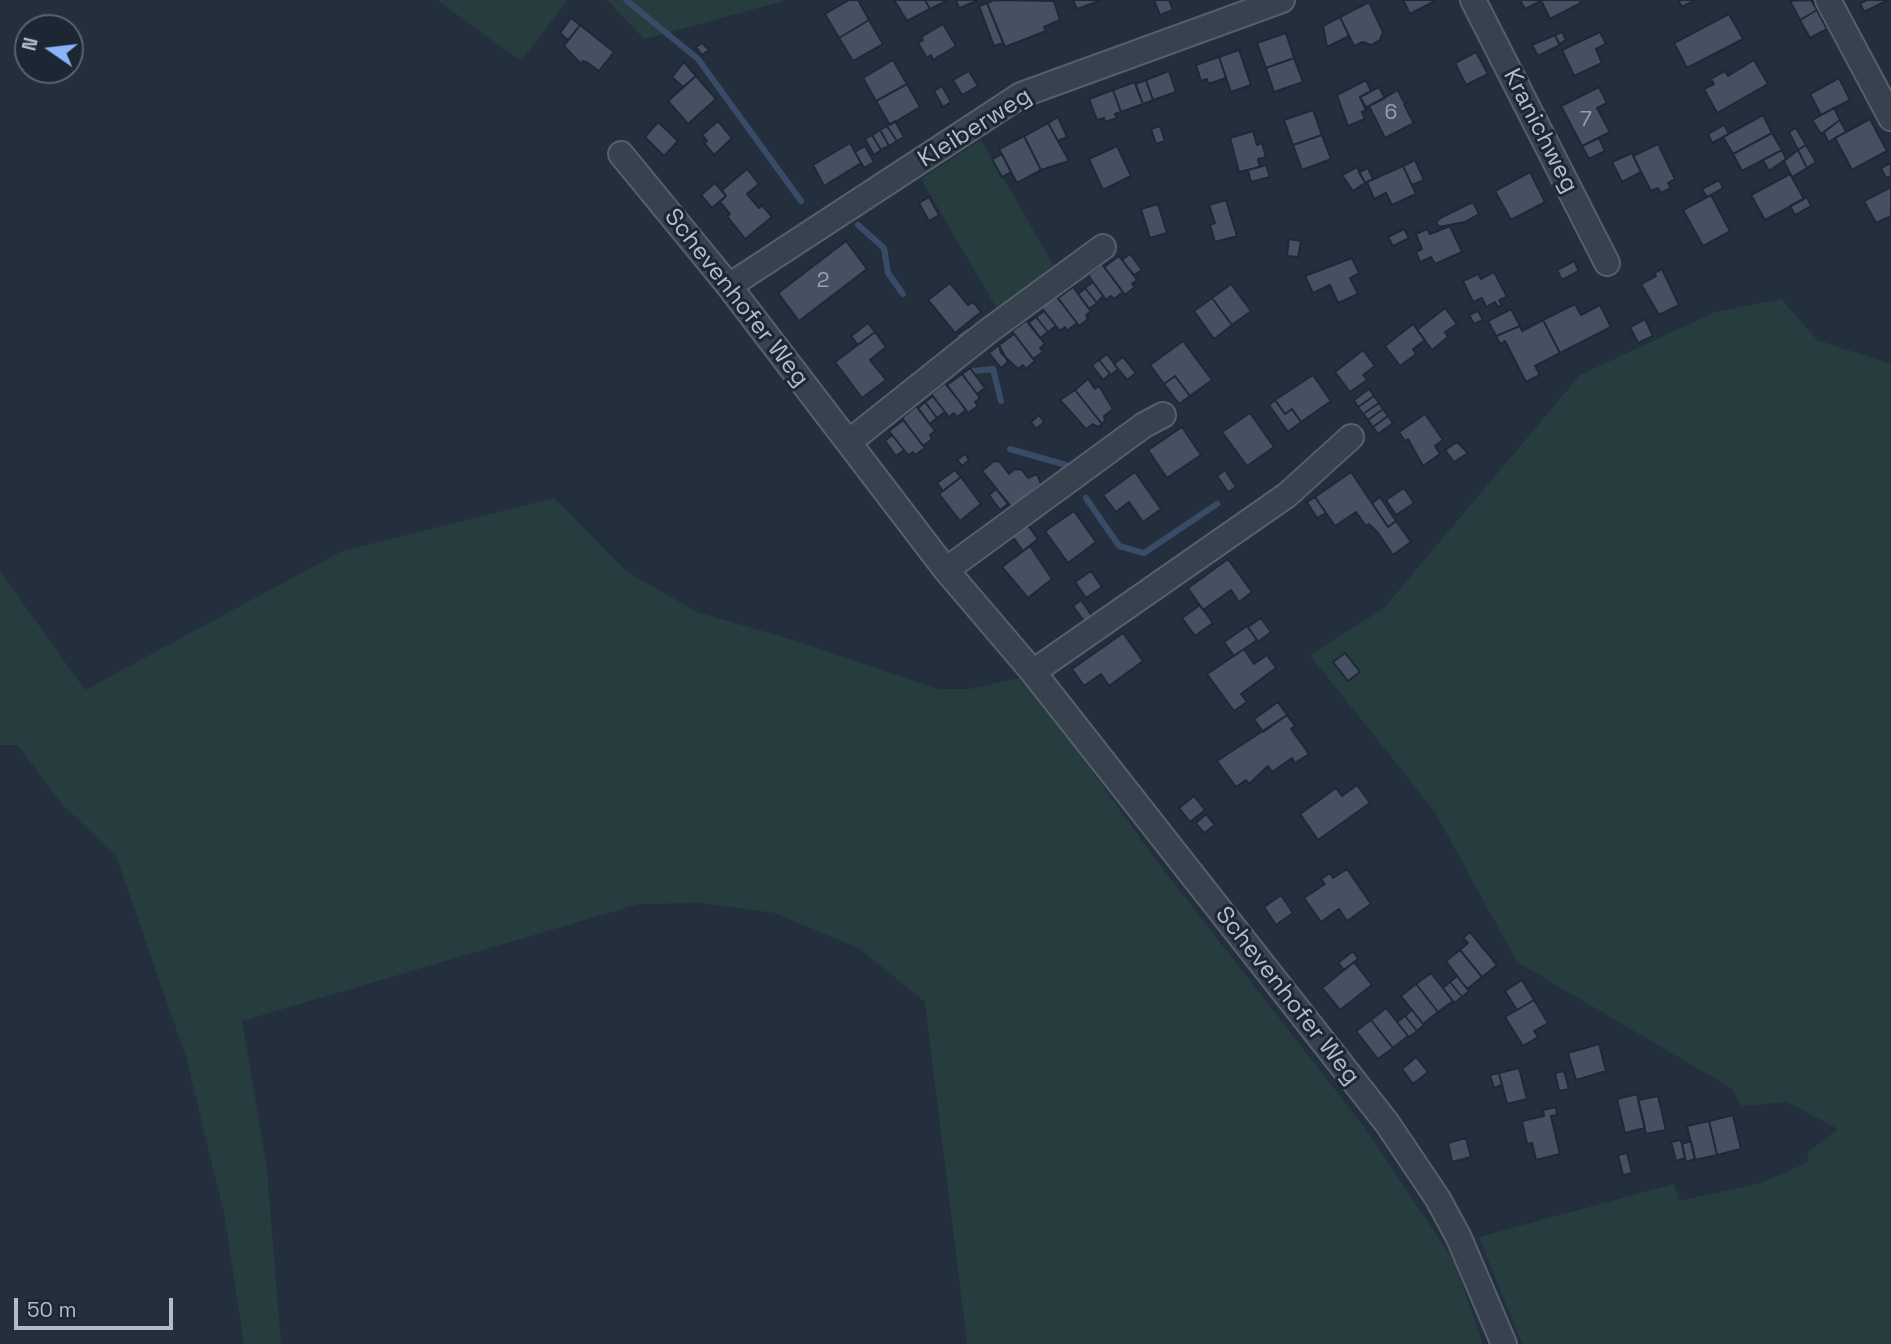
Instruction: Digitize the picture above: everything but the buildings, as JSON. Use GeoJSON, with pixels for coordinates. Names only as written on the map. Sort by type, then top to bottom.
{"type":"FeatureCollection","features":[{"type":"Feature","properties":{"kind":"street","name":"Kleiberweg"},"geometry":{"type":"LineString","coordinates":[[729,286],[1021,95],[1282,0]]}},
{"type":"Feature","properties":{"kind":"street","name":"Kranichweg"},"geometry":{"type":"LineString","coordinates":[[1473,0],[1607,263]]}},
{"type":"Feature","properties":{"kind":"street"},"geometry":{"type":"LineString","coordinates":[[1828,0],[1882,82],[1891,118]]}},
{"type":"Feature","properties":{"kind":"street","name":"Schevenhofer Weg"},"geometry":{"type":"LineString","coordinates":[[621,154],[729,286],[946,570],[1033,672],[1402,1145],[1438,1199],[1459,1238],[1504,1344]]}},
{"type":"Feature","properties":{"kind":"street"},"geometry":{"type":"LineString","coordinates":[[849,442],[987,332],[1103,247]]}},
{"type":"Feature","properties":{"kind":"street"},"geometry":{"type":"LineString","coordinates":[[946,570],[1133,432],[1163,415]]}},
{"type":"Feature","properties":{"kind":"street"},"geometry":{"type":"LineString","coordinates":[[1033,672],[1287,495],[1351,437]]}},
{"type":"Feature","properties":{"kind":"green space"},"geometry":{"type":"Polygon","coordinates":[[[437,0],[567,0],[521,61],[437,0]]]}},
{"type":"Feature","properties":{"kind":"green space"},"geometry":{"type":"Polygon","coordinates":[[[607,0],[783,0],[784,1],[644,39],[607,0]]]}},
{"type":"Feature","properties":{"kind":"green space"},"geometry":{"type":"Polygon","coordinates":[[[981,140],[1057,271],[1000,314],[921,179],[981,140]]]}},
{"type":"Feature","properties":{"kind":"green space"},"geometry":{"type":"Polygon","coordinates":[[[1781,299],[1817,340],[1891,364],[1891,1344],[1522,1344],[1479,1237],[1674,1184],[1679,1201],[1761,1183],[1809,1162],[1807,1153],[1838,1129],[1787,1102],[1742,1106],[1731,1088],[1517,962],[1435,812],[1310,655],[1384,608],[1580,375],[1715,312],[1781,299]]]}},
{"type":"Feature","properties":{"kind":"green space"},"geometry":{"type":"Polygon","coordinates":[[[554,498],[626,571],[697,612],[800,642],[937,689],[969,689],[1024,677],[1156,860],[1365,1128],[1454,1261],[1483,1344],[967,1344],[925,1002],[860,949],[775,913],[700,903],[639,904],[242,1021],[267,1170],[281,1344],[244,1344],[224,1213],[186,1057],[116,856],[62,804],[18,745],[0,745],[0,571],[85,690],[342,551],[554,498]]]}},
{"type":"Feature","properties":{"kind":"waterway"},"geometry":{"type":"LineString","coordinates":[[626,0],[698,59],[801,201]]}},
{"type":"Feature","properties":{"kind":"waterway"},"geometry":{"type":"LineString","coordinates":[[858,225],[884,248],[888,273],[903,294]]}},
{"type":"Feature","properties":{"kind":"waterway"},"geometry":{"type":"LineString","coordinates":[[973,371],[993,369],[1001,401]]}},
{"type":"Feature","properties":{"kind":"waterway"},"geometry":{"type":"LineString","coordinates":[[1010,449],[1066,465]]}},
{"type":"Feature","properties":{"kind":"waterway"},"geometry":{"type":"LineString","coordinates":[[1086,498],[1119,546],[1144,553],[1217,504]]}}]}
